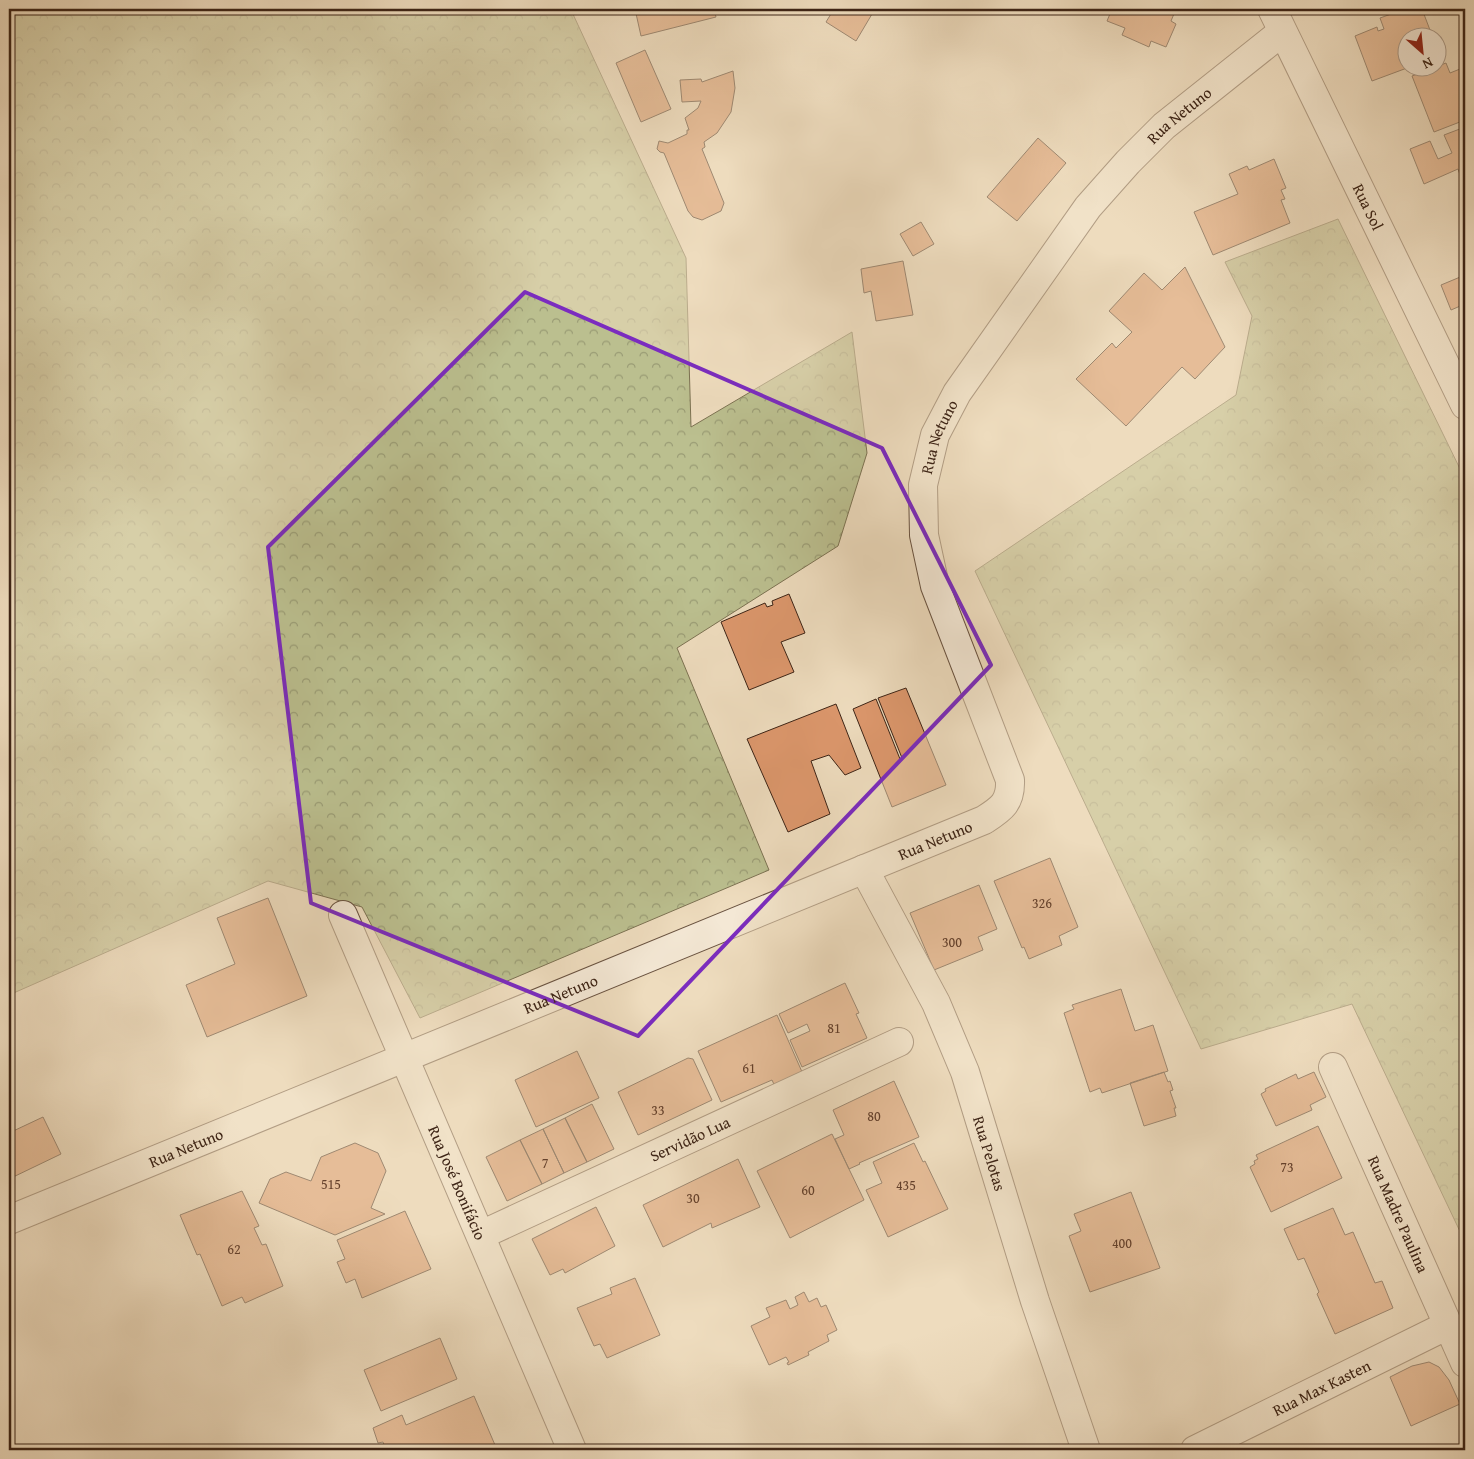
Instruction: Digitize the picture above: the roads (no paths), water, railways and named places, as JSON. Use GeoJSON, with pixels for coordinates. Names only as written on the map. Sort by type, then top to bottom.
{"type":"FeatureCollection","features":[{"type":"Feature","properties":{"kind":"street","name":"Rua Sol"},"geometry":{"type":"LineString","coordinates":[[1277,20],[1465,405]]}},
{"type":"Feature","properties":{"kind":"street","name":"Rua Netuno"},"geometry":{"type":"LineString","coordinates":[[9,1220],[984,820],[1005,804],[1010,792],[1010,780],[935,586],[926,544],[923,485],[935,435],[958,393],[1088,207],[1128,162],[1164,126],[1277,20]]}},
{"type":"Feature","properties":{"kind":"street","name":"Rua Pelotas"},"geometry":{"type":"LineString","coordinates":[[864,869],[936,1002],[965,1072],[1044,1327],[1086,1450]]}},
{"type":"Feature","properties":{"kind":"street","name":"Rua José Bonifácio"},"geometry":{"type":"LineString","coordinates":[[344,915],[572,1450]]}},
{"type":"Feature","properties":{"kind":"street","name":"Servidão Lua"},"geometry":{"type":"LineString","coordinates":[[481,1235],[899,1042]]}},
{"type":"Feature","properties":{"kind":"street","name":"Rua Madre Paulina"},"geometry":{"type":"LineString","coordinates":[[1333,1067],[1465,1362]]}},
{"type":"Feature","properties":{"kind":"street","name":"Rua Max Kasten"},"geometry":{"type":"LineString","coordinates":[[1195,1450],[1448,1325]]}}]}
